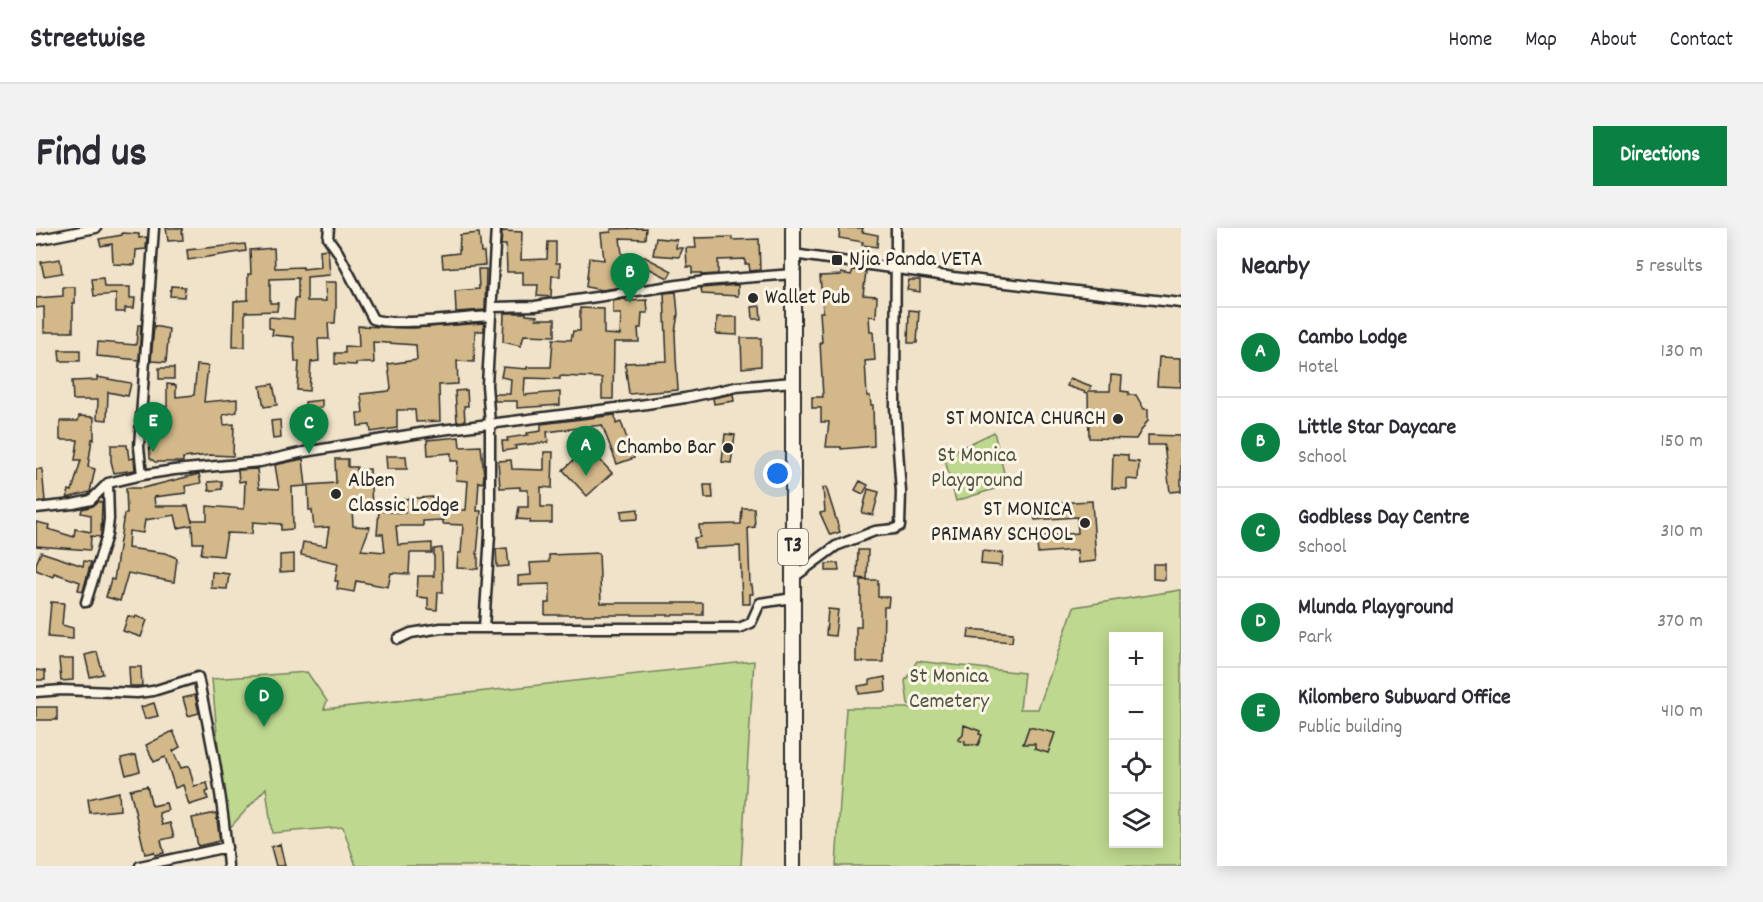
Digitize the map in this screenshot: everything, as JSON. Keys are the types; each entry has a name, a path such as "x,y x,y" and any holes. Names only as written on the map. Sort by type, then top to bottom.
{"highway":[{"name":"T3","path":"793,228 793,866"}],"street":[{"path":"36,240 96,228"},
{"path":"142,475 139,447 154,228"},
{"path":"329,228 328,238 338,252 373,320 384,322 491,312 705,281 793,274"},
{"path":"484,628 490,534 490,424 487,386 496,228"},
{"path":"793,578 836,546 875,531 900,526 901,492 895,407 896,228"},
{"path":"793,254 897,269 1181,303"},
{"path":"36,508 91,500 108,483 142,475 260,462 304,452 651,403 736,387 793,382"},
{"path":"86,602 110,519 108,483"},
{"path":"398,639 411,633 441,628 739,628 751,623 760,603 793,598"},
{"path":"36,692 62,690 137,693 153,691 198,677 212,743 228,866"},
{"path":"140,866 227,847"}],"green space":[{"name":"St Monica Playground","path":"994,432 1007,485 956,501 944,456"},
{"name":"St Monica Cemetery","path":"1181,590 1181,866 836,866 846,708 923,708 908,704 905,681 917,661 1024,673 1020,709 1038,709 1074,607"},
{"path":"754,661 741,866 356,866 343,827 272,833 266,788 226,832 212,679 307,672 327,701 324,709"}],"building":[{"path":"166,228 182,228 183,240 168,241"},
{"path":"646,228 645,239 620,238 622,254 641,255 672,271 668,278 638,263 637,269 622,268 622,287 602,290 586,287 589,258 604,260 601,233 611,232 611,229"},
{"path":"840,228 863,228 862,232 878,235 877,247 839,238"},
{"path":"502,231 522,232 521,260 547,259 548,242 556,242 556,263 560,263 560,276 552,276 551,297 537,296 538,285 523,285 523,272 507,272 506,245 501,245"},
{"path":"122,233 139,234 139,238 147,237 146,249 136,250 135,265 113,264 112,244 101,246 99,239 122,235"},
{"path":"479,233 485,265 443,268 442,255 459,253 460,235"},
{"path":"732,237 732,240 759,239 760,270 750,271 749,264 745,264 745,259 718,260 718,274 692,273 692,267 687,267 686,248 696,248 695,238"},
{"path":"656,238 677,240 676,248 683,248 679,257 653,255"},
{"path":"245,244 246,251 188,260 187,250"},
{"path":"274,248 275,268 303,267 303,269 321,267 320,250 328,249 330,275 307,277 307,301 326,301 325,282 336,282 335,323 328,323 329,339 318,339 319,361 311,362 309,391 297,390 299,362 295,362 294,337 272,335 273,329 269,328 269,317 294,319 295,298 298,299 298,278 270,279 270,303 278,303 277,311 245,312 245,347 233,347 234,301 248,300 248,274 251,274 250,250"},
{"path":"60,259 62,273 44,276 41,262"},
{"path":"478,269 486,269 485,310 456,312 455,291 479,289"},
{"path":"853,270 866,272 863,295 877,296 876,317 869,316 870,332 873,332 875,360 865,361 867,396 870,396 871,405 873,405 874,446 841,449 841,447 826,447 829,422 821,422 821,408 812,408 812,397 823,397 820,312 823,312 820,276 841,275 841,273 851,275"},
{"path":"103,278 104,287 130,287 130,298 135,298 134,308 125,308 125,312 116,312 116,294 94,296 92,279"},
{"path":"909,280 920,280 920,292 907,290"},
{"path":"738,285 738,296 702,294 701,288"},
{"path":"171,286 185,287 184,297 170,296"},
{"path":"63,287 75,287 73,332 44,332 44,307 36,308 36,298 63,296"},
{"path":"676,292 678,314 675,332 678,390 629,394 625,363 667,361 664,293"},
{"path":"625,299 627,301 647,300 648,313 642,313 641,328 638,328 639,342 614,342 613,399 602,399 602,378 560,376 560,379 525,378 524,395 560,392 560,405 517,408 517,401 495,401 494,394 510,394 511,379 501,377 503,367 527,369 527,367 551,367 553,339 571,340 573,331 580,331 580,308 604,309 604,334 620,335 621,314 613,314 613,301"},
{"path":"760,306 761,319 753,319 752,307"},
{"path":"909,310 919,311 917,343 908,343"},
{"path":"504,313 526,313 526,315 537,316 536,319 555,319 555,336 524,335 521,346 503,342"},
{"path":"717,317 737,317 737,335 716,334"},
{"path":"484,323 484,331 475,331 474,362 457,361 458,384 439,385 440,421 416,422 415,410 397,410 397,428 371,432 370,425 358,426 357,413 363,413 361,394 389,391 391,388 388,364 417,360 416,345 373,342 374,363 335,364 335,353 345,353 345,346 359,347 358,326 413,328"},
{"path":"138,325 141,325 139,360 97,356 98,342 136,345"},
{"path":"154,326 169,329 166,362 151,361"},
{"path":"741,338 761,338 761,366 742,368"},
{"path":"59,350 80,350 80,361 60,361"},
{"path":"1159,357 1181,358 1181,387 1157,386"},
{"path":"197,365 208,366 204,402 237,399 237,412 223,415 224,425 234,424 233,456 211,455 183,458 183,462 155,462 150,458 149,439 151,439 153,406 167,407 167,384 176,385 176,397 194,395"},
{"path":"159,368 174,368 174,379 159,379"},
{"name":"ST MONICA CHURCH","path":"1111,375 1122,376 1121,391 1129,392 1129,395 1136,395 1144,409 1148,409 1148,420 1136,439 1089,438 1088,393 1067,386 1070,378 1091,386 1089,391 1110,391"},
{"path":"97,377 131,383 128,396 108,392 107,420 97,419 98,400 73,400 72,381 97,380"},
{"path":"273,384 277,405 264,407 260,386"},
{"path":"467,390 468,406 464,406 465,421 457,422 455,391"},
{"path":"733,394 734,401 714,404 713,398"},
{"path":"322,400 322,408 305,409 305,402"},
{"path":"615,415 616,424 621,422 634,458 617,464 602,425 547,432 548,442 515,446 516,449 503,451 502,441 541,431 541,424"},
{"path":"79,416 94,417 94,440 92,439 88,467 95,469 90,492 67,498 69,490 72,491 81,460 75,460 78,440 60,440 60,421 78,421"},
{"path":"280,420 281,438 273,439 271,421"},
{"name":"Chambo Bar","path":"725,434 735,435 731,463 722,462"},
{"path":"1148,435 1181,436 1181,491 1170,492 1164,445 1148,445"},
{"path":"459,437 460,447 481,446 484,475 483,483 479,482 477,511 481,511 478,569 457,568 458,553 461,553 463,525 443,524 443,520 423,521 423,526 396,526 398,545 432,543 432,553 410,553 409,574 391,573 388,587 356,581 354,592 337,589 338,581 335,581 338,563 301,555 303,542 326,546 329,527 314,528 312,510 309,510 308,485 336,483 335,459 348,459 348,467 357,467 357,470 370,469 372,507 352,508 353,526 370,527 361,550 385,552 383,534 377,534 379,511 405,513 404,499 432,497 433,509 466,510 468,481 456,480 458,461 451,461 451,453 428,455 427,440"},
{"path":"111,445 127,445 129,459 134,458 135,470 114,473"},
{"path":"588,447 612,473 587,496 563,470"},
{"path":"544,452 553,452 552,488 541,487 541,507 552,507 552,523 530,523 530,520 517,519 519,507 528,507 528,490 520,490 520,487 500,488 498,461 511,460 512,469 544,470"},
{"path":"1113,454 1128,455 1128,461 1139,462 1138,480 1127,479 1127,489 1112,488"},
{"path":"386,456 406,456 407,469 387,469"},
{"path":"303,459 306,486 292,487 293,529 281,530 281,524 253,522 252,534 227,533 223,556 201,554 203,543 193,543 192,525 178,528 175,515 145,520 143,533 129,531 128,548 165,553 177,558 174,582 128,573 120,601 106,597 111,579 114,580 124,514 127,514 126,488 143,488 199,474 201,483 185,486 186,493 154,497 155,506 188,506 192,522 192,520 207,520 207,506 244,509 245,481 239,482 238,470 257,469 259,488 279,489 275,465"},
{"path":"36,469 42,469 45,501 36,502"},
{"path":"222,481 222,489 209,491 208,482"},
{"path":"860,481 868,485 863,494 855,490"},
{"path":"704,485 712,485 713,498 705,498"},
{"path":"826,487 840,532 830,535 820,513 825,512 823,488"},
{"path":"868,489 879,492 873,515 862,513"},
{"path":"1092,501 1096,561 1078,563 1077,550 1038,553 1036,537 1078,533 1077,517 1035,520 1033,504"},
{"path":"102,502 101,534 100,537 91,536 90,550 36,546 36,522 49,525 48,529 74,537 75,529 91,532 91,515 81,513 82,509"},
{"path":"742,508 754,508 755,527 748,528 750,585 752,585 753,594 750,594 750,604 742,604 740,546 695,548 694,538 700,537 699,525 741,524"},
{"path":"638,509 638,519 622,520 621,511"},
{"path":"442,548 443,592 438,592 437,610 428,609 428,598 417,597 418,576 434,576 434,549"},
{"path":"507,548 509,566 497,567 496,549"},
{"path":"858,550 868,550 867,579 857,578"},
{"path":"982,551 1003,553 1002,566 981,564"},
{"path":"41,552 83,566 84,561 91,562 83,591 78,590 80,582 54,573 53,577 36,570"},
{"path":"599,553 601,603 703,603 703,615 545,615 545,603 550,603 550,584 518,585 518,576 531,575 530,563 549,562 549,555"},
{"path":"294,554 294,571 280,572 280,555"},
{"path":"838,563 839,571 826,571 826,564"},
{"path":"1153,564 1165,564 1165,580 1153,579"},
{"path":"212,572 229,574 227,589 211,588"},
{"path":"861,580 878,580 878,597 889,597 888,607 884,607 883,662 856,662 856,627 861,627"},
{"path":"51,602 64,603 62,625 73,628 73,639 48,637"},
{"path":"828,609 838,610 835,636 826,635"},
{"path":"128,616 147,620 141,637 123,631"},
{"path":"969,629 1013,633 1012,642 968,638"},
{"path":"97,652 103,674 90,677 85,655"},
{"path":"59,659 73,659 73,680 61,681"},
{"path":"129,667 141,667 142,686 130,686"},
{"path":"36,670 45,671 45,680 36,680"},
{"path":"885,677 886,691 859,694 858,686 870,684 870,680"},
{"path":"195,695 199,713 188,716 183,698"},
{"path":"154,703 158,716 145,719 141,707"},
{"path":"36,707 57,707 57,720 36,720"},
{"path":"964,725 980,731 979,734 982,735 978,745 965,745 965,742 958,740 963,735"},
{"path":"1029,727 1055,733 1048,753 1035,749 1035,744 1023,744"},
{"path":"173,731 180,747 173,751 181,768 189,766 194,786 207,783 208,799 189,805 183,785 175,788 165,757 154,762 146,745"},
{"path":"136,755 140,771 126,775 121,758"},
{"path":"147,786 152,806 166,803 168,810 159,813 162,825 170,823 174,837 161,840 164,853 155,855 154,852 145,854 130,790"},
{"path":"119,792 120,810 90,813 88,799"},
{"path":"216,813 220,841 198,846 192,818"},
{"path":"280,844 285,866 276,866 271,847"}],"place":[{"name":"Njia Panda VETA","path":"837,260"},
{"name":"Wallet Pub","path":"753,298"},
{"name":"Little Star Daycare","path":"630,303"},
{"name":"ST MONICA CHURCH","path":"1118,419"},
{"name":"Chambo Bar","path":"728,448"},
{"name":"Kilombero Subward Office","path":"153,452"},
{"name":"Godbless Day Centre","path":"309,454"},
{"name":"Cambo Lodge","path":"586,476"},
{"name":"Alben Classic Lodge","path":"336,494"},
{"name":"ST MONICA PRIMARY SCHOOL","path":"1085,523"},
{"name":"Mlunda Playground","path":"264,727"}]}
